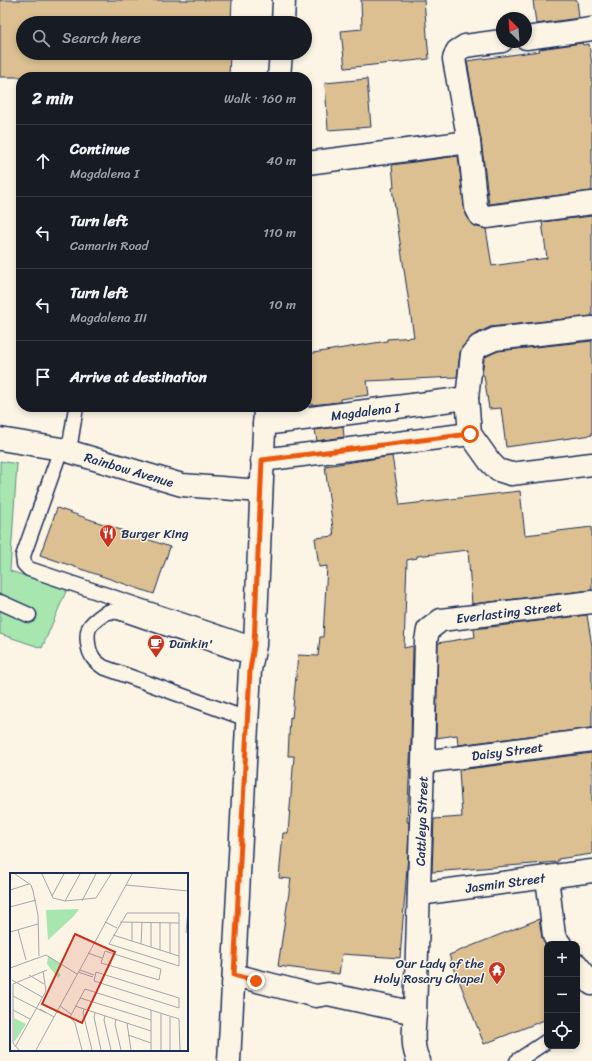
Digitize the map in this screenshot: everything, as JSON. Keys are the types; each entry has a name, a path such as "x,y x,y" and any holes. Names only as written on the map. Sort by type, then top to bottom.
{"street":[{"path":"283,16 284,0"},
{"path":"532,37 592,30"},
{"path":"496,42 465,46 458,51 454,59 469,142 476,207 480,215 487,217 592,203"},
{"path":"279,72 280,60"},
{"path":"312,162 469,142"},
{"path":"592,328 495,339 479,346 472,354 467,398 470,434 490,462 498,470 511,474 592,464"},
{"name":"Magdalena I","path":"312,411 467,398"},
{"name":"Magdalena I","path":"264,415 300,412"},
{"path":"229,1061 250,670 253,651 264,415"},
{"path":"262,460 470,434"},
{"name":"Rainbow Avenue","path":"0,439 65,450 182,485 261,491"},
{"name":"Everlasting Street","path":"428,630 441,620 592,602"},
{"name":"Cattleya Street","path":"419,1061 416,1057 414,1042 424,762 426,641 428,630"},
{"name":"Daisy Street","path":"424,762 592,740"},
{"name":"Jasmin Street","path":"419,894 592,872"},
{"path":"547,877 554,936 558,941"},
{"path":"234,969 316,996 328,994 415,1013"},
{"path":"580,969 592,984"}],"lane":[{"path":"75,412 65,450 23,556 24,564 28,569 253,651"},
{"path":"0,602 29,615"},
{"path":"248,719 103,667 94,660 91,655 88,645 89,628 94,622 109,612 118,612 253,651"},
{"path":"517,1061 544,1043"}],"green space":[{"path":"0,461 17,464 10,571 67,589 42,648 0,634"}],"building":[{"path":"0,0 232,0 231,16 16,16 16,60 230,60 229,72 16,72 16,77 0,77"},
{"path":"361,0 424,0 429,59 345,68 341,31 362,29"},
{"path":"533,0 577,0 579,18 536,24"},
{"path":"582,43 583,45 589,44 592,65 592,191 489,204 481,140 467,61 540,51 539,49"},
{"path":"367,79 371,127 328,130 325,83"},
{"path":"458,156 465,212 472,225 486,229 492,266 547,258 542,222 592,216 592,316 490,327 474,335 463,346 460,353 457,377 367,381 369,395 340,399 340,402 312,405 312,353 387,341 387,339 414,337 392,188 394,187 392,165"},
{"path":"592,341 592,435 506,447 501,408 489,409 484,375 482,375 484,359 498,351"},
{"path":"343,426 344,437 317,441 315,430"},
{"path":"392,456 400,505 520,491 525,535 592,527 592,590 472,604 468,550 417,556 417,558 407,560 404,648 413,646 411,741 407,822 409,822 408,855 400,958 342,954 339,974 278,966 291,879 279,878 283,833 288,833 294,756 288,756 290,717 292,718 298,655 318,656 320,637 323,637 327,566 319,567 315,538 334,536 325,466"},
{"path":"57,508 170,547 154,594 40,555"},
{"path":"587,615 592,646 592,728 458,745 457,735 436,738 438,643 475,637 474,629"},
{"path":"592,753 592,854 558,859 558,862 432,872 434,819 462,817 459,770"},
{"path":"539,919 544,942 544,1020 484,1044 449,955"}],"place":[{"name":"Burger King","path":"108,548"},
{"name":"Dunkin'","path":"156,658"},
{"name":"Our Lady of the Holy Rosary Chapel","path":"497,985"}],"route":[{"path":"256,981 234,975 250,670 254,645 262,460 470,434"}]}
